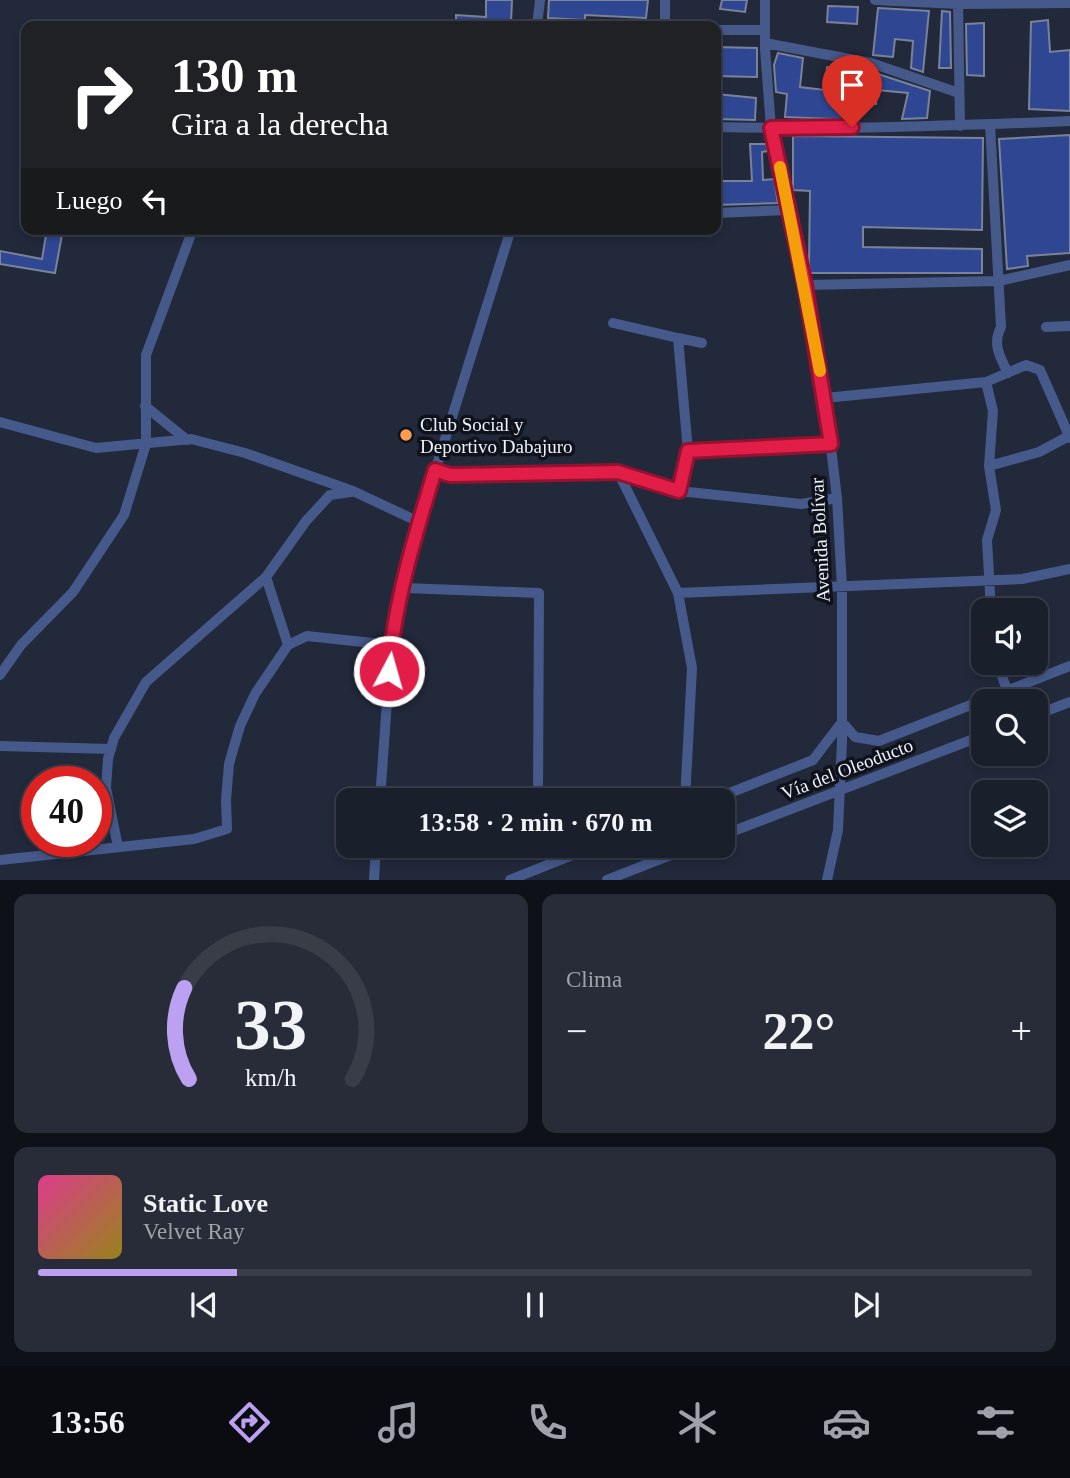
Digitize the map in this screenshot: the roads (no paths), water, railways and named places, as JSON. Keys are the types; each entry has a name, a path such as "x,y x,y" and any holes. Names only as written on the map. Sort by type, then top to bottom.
{"street":[{"path":"538,21 540,0"},
{"path":"664,21 665,0"},
{"name":"Avenida Bolívar","path":"765,0 771,128 805,285 825,398 837,498 842,587 842,722 838,830 827,880"},
{"path":"875,0 1070,4"},
{"path":"958,2 960,126"},
{"path":"721,30 765,30"},
{"path":"765,43 871,63 959,93"},
{"path":"721,127 960,126 1070,121"},
{"path":"990,124 1001,327 996,337 998,351 1008,373"},
{"path":"721,213 789,210"},
{"path":"0,675 21,645 73,592 124,515 146,444 146,355 191,235"},
{"path":"381,788 391,645 404,587 419,523 509,235"},
{"path":"805,285 999,281 1070,265"},
{"path":"613,323 702,343"},
{"path":"1046,327 1070,326"},
{"path":"678,338 688,451 679,491"},
{"path":"825,398 986,382 1026,365 1040,370 1069,438 1039,452 989,466"},
{"path":"986,382 992,411 989,466 996,510 987,540 991,598"},
{"path":"145,406 187,439"},
{"path":"0,422 96,449 187,439 245,453 353,491 419,523"},
{"path":"688,451 831,444"},
{"path":"435,470 450,475 618,472 679,491 801,504 837,498"},
{"path":"618,472 678,593 692,668 686,788"},
{"path":"118,847 106,788 111,749 114,738 146,682 266,578 306,521 330,495 353,491"},
{"path":"678,593 1022,579 1070,569"},
{"path":"266,578 288,645"},
{"path":"404,587 539,593 540,788"},
{"path":"0,860 194,839 227,829 229,764 240,726 254,694 288,645 307,636 391,645"},
{"path":"1012,689 1070,666"},
{"path":"1048,711 1070,703"},
{"path":"735,791 813,760 842,722 855,737 879,741 971,705"},
{"name":"Vía del Oleoducto","path":"735,830 971,740"},
{"path":"0,746 111,749"},
{"path":"373,880 375,858"},
{"path":"510,880 566,858"},
{"path":"607,880 663,858"}],"place":[{"name":"Club Social y Deportivo Dabajuro","path":"406,435"}]}
